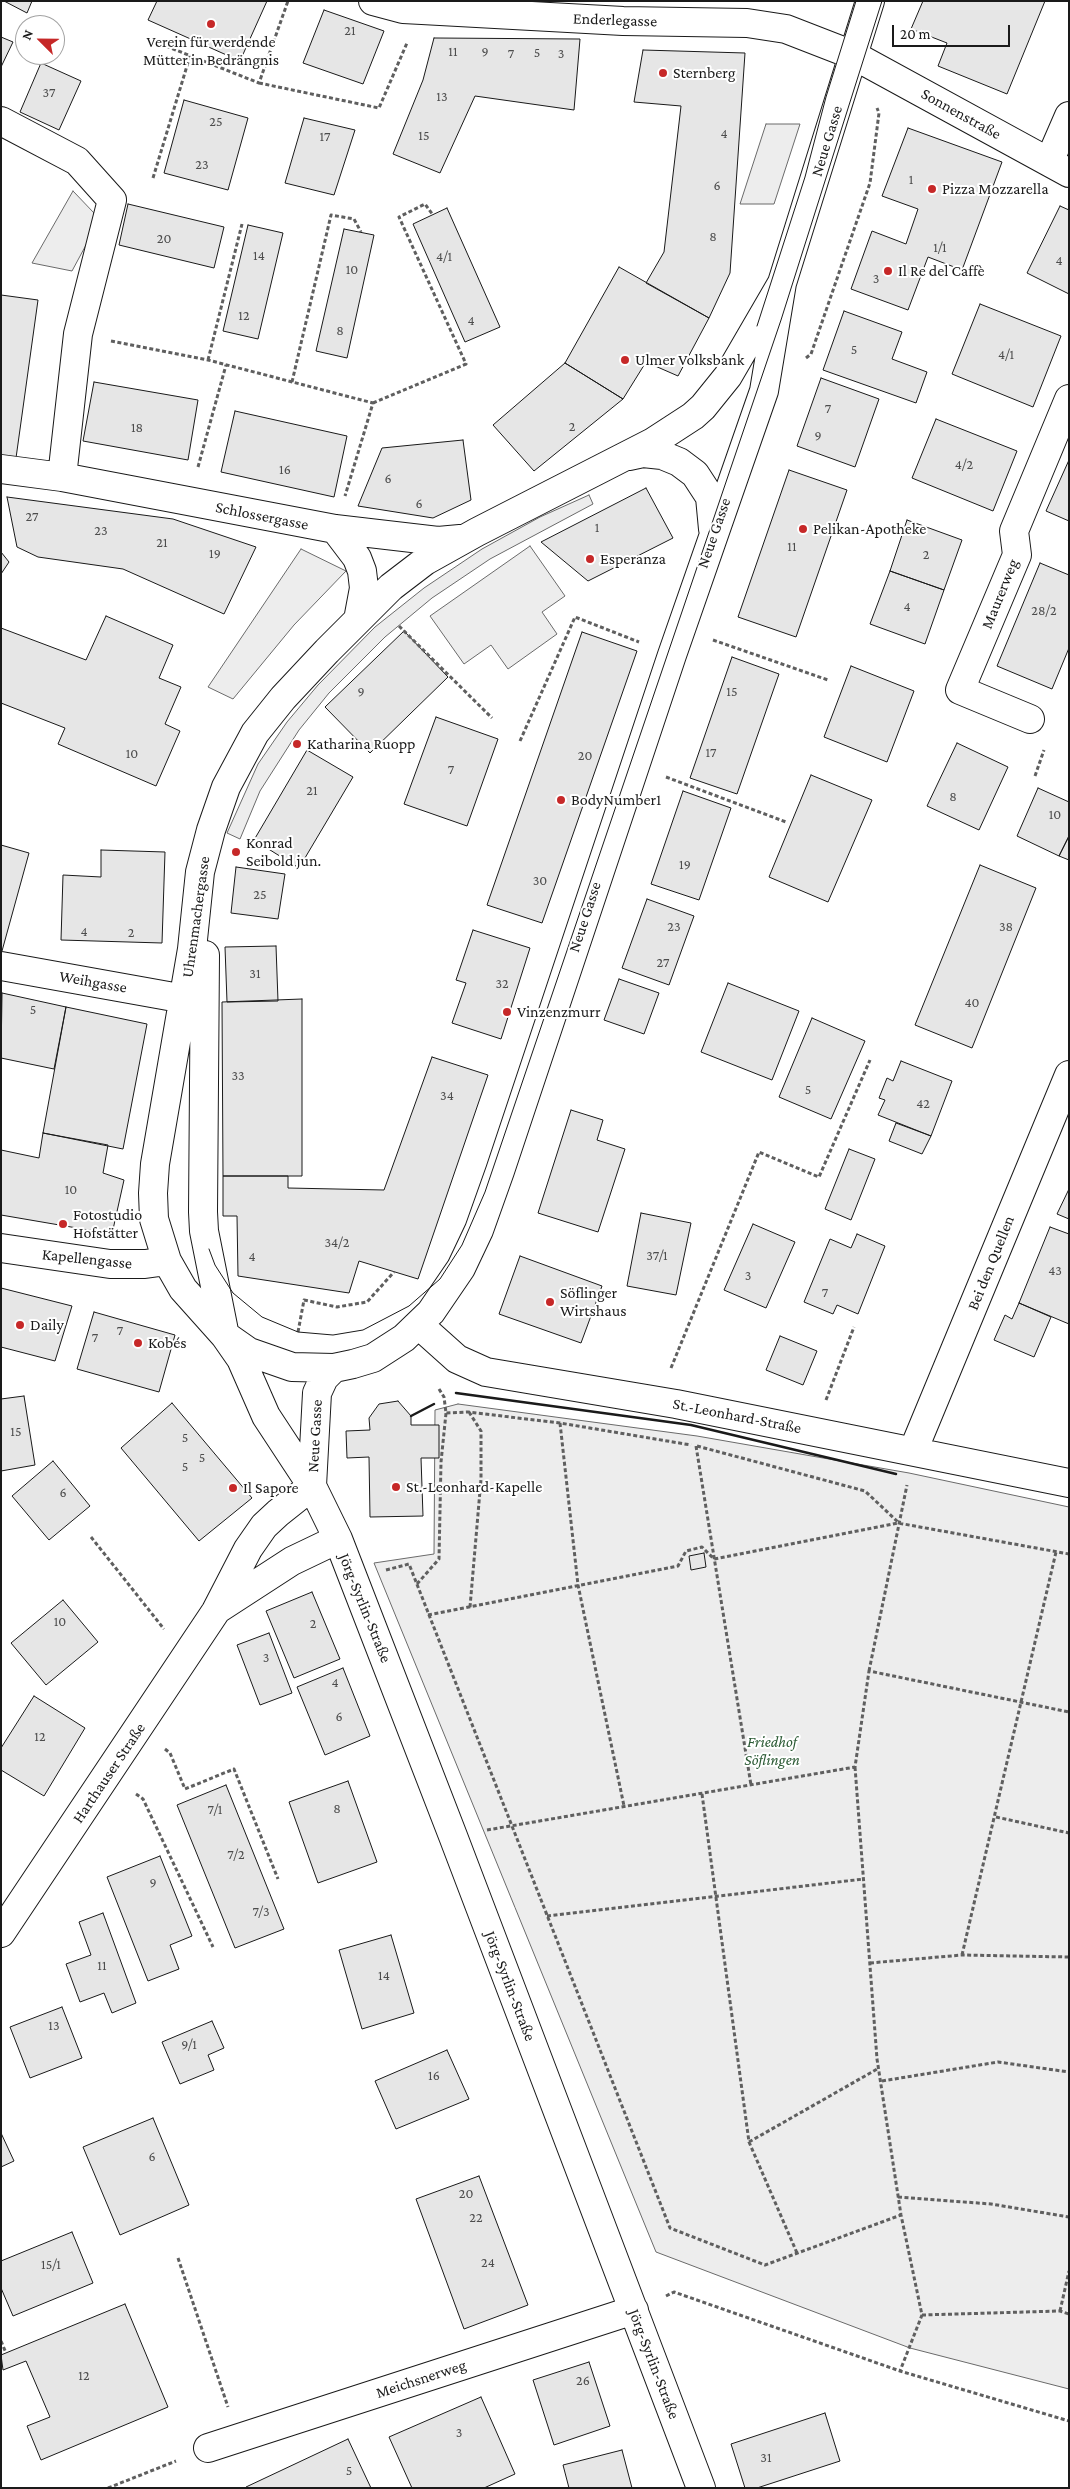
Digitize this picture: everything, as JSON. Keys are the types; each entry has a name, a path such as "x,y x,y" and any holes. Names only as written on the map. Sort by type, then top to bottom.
{"street":[{"name":"Enderlegasse","path":"373,1 403,9 623,22 747,23 786,29 827,43 853,55"},
{"name":"Neue Gasse","path":"312,1486 316,1393 324,1378 334,1368 373,1358 404,1338 419,1325 452,1284 479,1230 672,655 764,391 782,283 870,1"},
{"name":"Sonnenstraße","path":"853,55 1059,167"},
{"path":"1059,167 1069,116"},
{"path":"1,121 77,161 112,200 78,334 62,477"},
{"name":"Neue Gasse","path":"619,459 674,430 704,407 728,376 782,283"},
{"path":"334,1368 292,1367 249,1352 225,1336 204,1231 205,915 215,842 232,793 264,737 319,671 382,608 407,586 454,554 695,430 728,401 739,379 757,326"},
{"name":"Maurerweg","path":"1030,719 960,690 1017,555 1014,531 1069,399"},
{"path":"619,459 634,454 653,453 679,462 702,482 712,506 713,525 708,550"},
{"name":"Schlossergasse","path":"1,469 62,477 335,529 438,541 453,545 619,459"},
{"path":"335,529 357,558 362,571 364,588 358,620"},
{"name":"Uhrenmachergasse","path":"166,1261 154,1219 155,1164 185,999 200,872 211,830 230,778 244,751 269,715 358,620 408,573 453,545"},
{"name":"Weihgasse","path":"1,966 185,999"},
{"name":"Bei den Quellen","path":"913,1451 1069,1075"},
{"name":"Kapellengasse","path":"1,1248 110,1264 144,1264 166,1261"},
{"path":"166,1261 183,1288 225,1336 241,1359 266,1416 312,1486"},
{"name":"St.-Leonhard-Straße","path":"419,1325 457,1359 486,1372 658,1401 1069,1483"},
{"name":"Jörg-Syrlin-Straße","path":"312,1486 338,1539 701,2488"},
{"name":"Harthauser Straße","path":"1,1933 216,1611 248,1549 264,1526 312,1486"},
{"name":"Harthauser Straße","path":"216,1611 292,1561 338,1539"},
{"name":"Meichsnerweg","path":"208,2448 634,2310"}],"path":[{"path":"259,83 288,1"},
{"path":"148,39 259,83 379,108 422,10"},
{"path":"153,178 190,56"},
{"path":"764,391 811,354 870,183 878,113 875,104"},
{"path":"78,334 208,360 373,403 466,364 399,218 424,204 433,215"},
{"path":"292,382 331,214 354,219 361,232"},
{"path":"208,360 242,224"},
{"path":"188,502 226,365"},
{"path":"335,529 373,403"},
{"path":"382,608 492,718"},
{"path":"520,741 575,617 672,655"},
{"path":"681,629 828,680"},
{"path":"635,766 786,822"},
{"path":"658,1401 759,1152 819,1177 870,1060"},
{"path":"292,1367 304,1300 337,1307 368,1302 394,1272"},
{"path":"814,1431 854,1327"},
{"path":"417,1584 439,1559 441,1462 446,1413 444,1397 434,1382"},
{"path":"446,1413 468,1412 560,1423 696,1446 865,1491 898,1523"},
{"path":"468,1412 481,1431 481,1479 470,1607"},
{"path":"560,1423 578,1585 624,1806"},
{"path":"696,1446 752,1785"},
{"path":"900,2371 922,2314 901,2215 879,2068 855,1767 869,1671 913,1451"},
{"path":"714,1559 898,1523 1069,1554"},
{"path":"91,1537 162,1628 191,1648"},
{"path":"428,1615 678,1566 686,1550 702,1547 714,1559"},
{"path":"962,1955 996,1817 1056,1552"},
{"path":"409,1564 670,2228 765,2265 901,2215"},
{"path":"869,1671 1069,1712"},
{"path":"139,1729 170,1753 185,1789 234,1769 278,1879"},
{"path":"495,1828 855,1767"},
{"path":"108,1775 143,1799 212,1947"},
{"path":"702,1794 714,1897 749,2142 797,2253"},
{"path":"996,1817 1069,1833"},
{"path":"547,1916 864,1879"},
{"path":"870,1963 962,1955 1069,1957"},
{"path":"881,2082 998,2062 1069,2072"},
{"path":"749,2142 879,2068"},
{"path":"898,2197 991,2204 1069,2217"},
{"path":"178,2258 239,2438"},
{"path":"1060,2311 1069,2271"},
{"path":"634,2310 674,2292 900,2371 1069,2421"},
{"path":"922,2314 1060,2311 1069,2314"},
{"path":"1,2341 6,2353"},
{"path":"108,2488 208,2448"}],"shaded area":[{"path":"766,124 800,124 774,204 740,204"},
{"path":"73,191 94,213 93,232 72,271 32,263"},
{"path":"589,495 593,504 490,559 432,598 385,637 329,693 299,730 260,791 240,839 227,833 258,764 287,722 318,685 375,627 424,588 482,549 540,517"},
{"path":"530,546 565,596 542,612 557,634 508,669 491,645 464,664 430,616"},
{"path":"301,549 346,571 294,625 233,699 208,687"},
{"name":"Friedhof Söflingen","path":"458,1404 697,1436 909,1473 1069,1507 1069,2389 910,2348 656,2252 374,1563 434,1554 435,1410"}],"building":[{"path":"4,1 32,1 27,13"},
{"path":"157,1 267,1 240,61 148,20"},
{"path":"923,1 1045,1 1007,94 938,66 947,43 911,29"},
{"path":"324,10 384,31 363,84 303,63"},
{"path":"1,37 13,42 1,67"},
{"path":"434,38 580,39 574,110 475,96 440,173 393,154 423,80"},
{"path":"643,50 745,53 730,273 709,318 646,283 664,252 681,106 634,102"},
{"path":"40,65 45,65 81,81 59,130 20,112"},
{"path":"184,100 248,118 228,190 164,173"},
{"path":"304,118 355,130 334,195 285,183"},
{"path":"908,128 1002,162 962,270 928,257 908,310 851,289 872,231 906,244 918,209 882,196"},
{"path":"128,204 224,227 214,268 119,245"},
{"path":"1060,206 1069,210 1069,294 1027,273"},
{"path":"447,208 500,327 465,342 413,224"},
{"path":"248,225 283,233 258,339 223,331"},
{"path":"344,229 374,235 347,358 316,351"},
{"path":"619,267 709,318 678,376 646,362 623,399 565,363"},
{"path":"1,295 38,300 16,458 1,456"},
{"path":"980,304 1061,336 1033,407 952,374"},
{"path":"844,311 902,332 892,359 927,372 916,403 823,370"},
{"path":"565,363 623,399 534,471 493,425"},
{"path":"821,378 879,399 855,467 797,446"},
{"path":"94,382 198,400 188,460 83,441"},
{"path":"235,411 347,436 334,497 221,472"},
{"path":"936,419 1017,451 993,511 912,478"},
{"path":"463,440 471,500 433,518 358,506 382,448"},
{"path":"1069,460 1069,521 1046,511"},
{"path":"789,470 847,490 796,637 738,617"},
{"path":"646,488 673,538 588,581 541,542"},
{"path":"7,497 173,519 256,547 224,614 123,569 38,557 17,547"},
{"path":"907,520 962,540 944,590 890,571"},
{"path":"1,552 9,562 1,574"},
{"path":"1040,563 1069,575 1069,648 1052,689 997,666"},
{"path":"890,571 944,590 925,644 870,624"},
{"path":"106,616 173,645 159,678 181,687 165,724 180,731 156,786 58,744 65,728 1,703 1,628 86,660"},
{"path":"404,631 448,677 370,753 325,707"},
{"path":"582,632 637,651 542,923 487,905"},
{"path":"732,657 779,674 737,794 690,778"},
{"path":"851,666 914,691 887,762 824,737"},
{"path":"436,717 498,739 467,826 404,804"},
{"path":"957,743 1008,767 979,830 927,806"},
{"path":"307,750 353,777 299,868 254,840"},
{"path":"811,775 872,800 828,902 769,877"},
{"path":"1038,788 1069,802 1069,836 1059,856 1017,836"},
{"path":"683,791 731,808 699,900 651,884"},
{"path":"1069,836 1069,860 1059,856"},
{"path":"1,845 29,853 2,951 1,951"},
{"path":"101,850 165,852 162,943 61,940 63,875 101,877"},
{"path":"980,865 1036,888 972,1048 915,1025"},
{"path":"236,867 285,874 278,919 231,913"},
{"path":"647,899 694,916 669,985 622,968"},
{"path":"473,930 530,948 501,1039 452,1023 466,983 456,980"},
{"path":"276,946 278,1001 227,1002 225,947"},
{"path":"619,979 659,993 644,1034 604,1020"},
{"path":"728,983 799,1011 772,1080 701,1052"},
{"path":"2,993 66,1007 54,1069 1,1058"},
{"path":"302,999 302,1176 223,1176 222,1002"},
{"path":"66,1007 147,1024 123,1149 43,1133"},
{"path":"812,1018 865,1041 831,1119 779,1097"},
{"path":"432,1057 488,1075 418,1279 359,1261 349,1293 238,1276 237,1216 223,1216 223,1176 288,1176 288,1188 384,1190"},
{"path":"901,1061 952,1081 931,1136 878,1115 885,1100 879,1098 887,1078 893,1081"},
{"path":"571,1110 603,1120 597,1140 625,1149 598,1232 538,1213"},
{"path":"896,1123 931,1136 922,1154 889,1141"},
{"path":"43,1133 108,1145 103,1173 124,1180 112,1234 1,1215 1,1150 39,1158"},
{"path":"849,1149 875,1159 851,1220 825,1209"},
{"path":"1069,1189 1069,1219 1057,1214"},
{"path":"641,1213 691,1223 676,1295 627,1286"},
{"path":"753,1224 795,1242 766,1308 724,1290"},
{"path":"1050,1227 1069,1234 1069,1324 1019,1303"},
{"path":"857,1234 885,1246 858,1314 837,1305 833,1314 804,1302 830,1239 851,1248"},
{"path":"520,1256 602,1286 581,1343 499,1314"},
{"path":"1,1288 72,1306 55,1361 1,1347"},
{"path":"1019,1303 1051,1317 1034,1357 994,1340 1005,1315 1012,1319"},
{"path":"94,1312 175,1335 159,1392 77,1369"},
{"path":"780,1336 817,1351 803,1385 766,1370"},
{"path":"24,1396 35,1465 1,1471 1,1399"},
{"name":"St.-Leonhard-Kapelle","path":"398,1401 411,1416 411,1425 439,1425 439,1458 421,1458 423,1516 370,1517 369,1457 347,1458 346,1431 370,1430 369,1418 379,1404"},
{"path":"172,1403 252,1498 199,1541 121,1448"},
{"path":"53,1461 90,1506 49,1540 12,1496"},
{"path":"704,1553 706,1567 691,1570 689,1556"},
{"path":"312,1592 340,1659 294,1678 266,1611"},
{"path":"63,1600 98,1642 46,1685 11,1643"},
{"path":"269,1633 292,1693 260,1705 237,1645"},
{"path":"343,1668 370,1736 325,1755 297,1687"},
{"path":"34,1696 85,1728 44,1796 1,1770 1,1748"},
{"path":"348,1781 377,1862 318,1883 289,1802"},
{"path":"226,1785 284,1929 235,1948 177,1805"},
{"path":"160,1856 192,1936 170,1945 179,1969 148,1981 107,1877"},
{"path":"103,1913 136,2003 112,2013 104,1993 80,2002 66,1964 91,1955 79,1922"},
{"path":"391,1935 414,2013 362,2029 339,1950"},
{"path":"62,2007 82,2058 30,2078 10,2027"},
{"path":"212,2021 224,2048 208,2055 214,2070 180,2084 162,2042"},
{"path":"447,2050 469,2099 396,2129 375,2081"},
{"path":"153,2118 189,2205 120,2235 83,2147"},
{"path":"1,2133 14,2161 1,2167"},
{"path":"479,2176 528,2305 464,2329 416,2199"},
{"path":"72,2232 93,2283 13,2316 1,2288 1,2261"},
{"path":"125,2304 168,2407 41,2460 27,2426 50,2417 26,2361 3,2370 1,2355"},
{"path":"589,2362 610,2426 554,2445 533,2380"},
{"path":"481,2397 515,2474 484,2488 412,2488 389,2437"},
{"path":"825,2413 840,2461 757,2488 745,2488 731,2444"},
{"path":"348,2439 371,2488 246,2487"},
{"path":"622,2450 632,2488 569,2488 563,2465"}],"tram line":[{"path":"757,326 805,177 826,97 856,1"},
{"path":"209,1249 215,1265 233,1293 262,1317 298,1332 333,1335 363,1330 409,1306 440,1279 462,1245 485,1192 781,320 882,1"}],"wall":[{"path":"456,1393 691,1425 896,1474"},
{"path":"411,1416 434,1404"}],"place":[{"name":"Verein für werdende Mütter in Bedrängnis","path":"211,24"},
{"name":"Sternberg","path":"663,73"},
{"name":"Pizza Mozzarella","path":"932,189"},
{"name":"Il Re del Caffè","path":"888,271"},
{"name":"Ulmer Volksbank","path":"625,360"},
{"name":"Pelikan-Apotheke","path":"803,529"},
{"name":"Esperanza","path":"590,559"},
{"name":"Katharina Ruopp","path":"297,744"},
{"name":"BodyNumber1","path":"561,800"},
{"name":"Konrad Seibold jun.","path":"236,852"},
{"name":"Vinzenzmurr","path":"507,1012"},
{"name":"Fotostudio Hofstätter","path":"63,1224"},
{"name":"Söflinger Wirtshaus","path":"550,1302"},
{"name":"Daily","path":"20,1325"},
{"name":"Kobés","path":"138,1343"},
{"name":"St.-Leonhard-Kapelle","path":"396,1487"},
{"name":"Il Sapore","path":"233,1488"}]}
